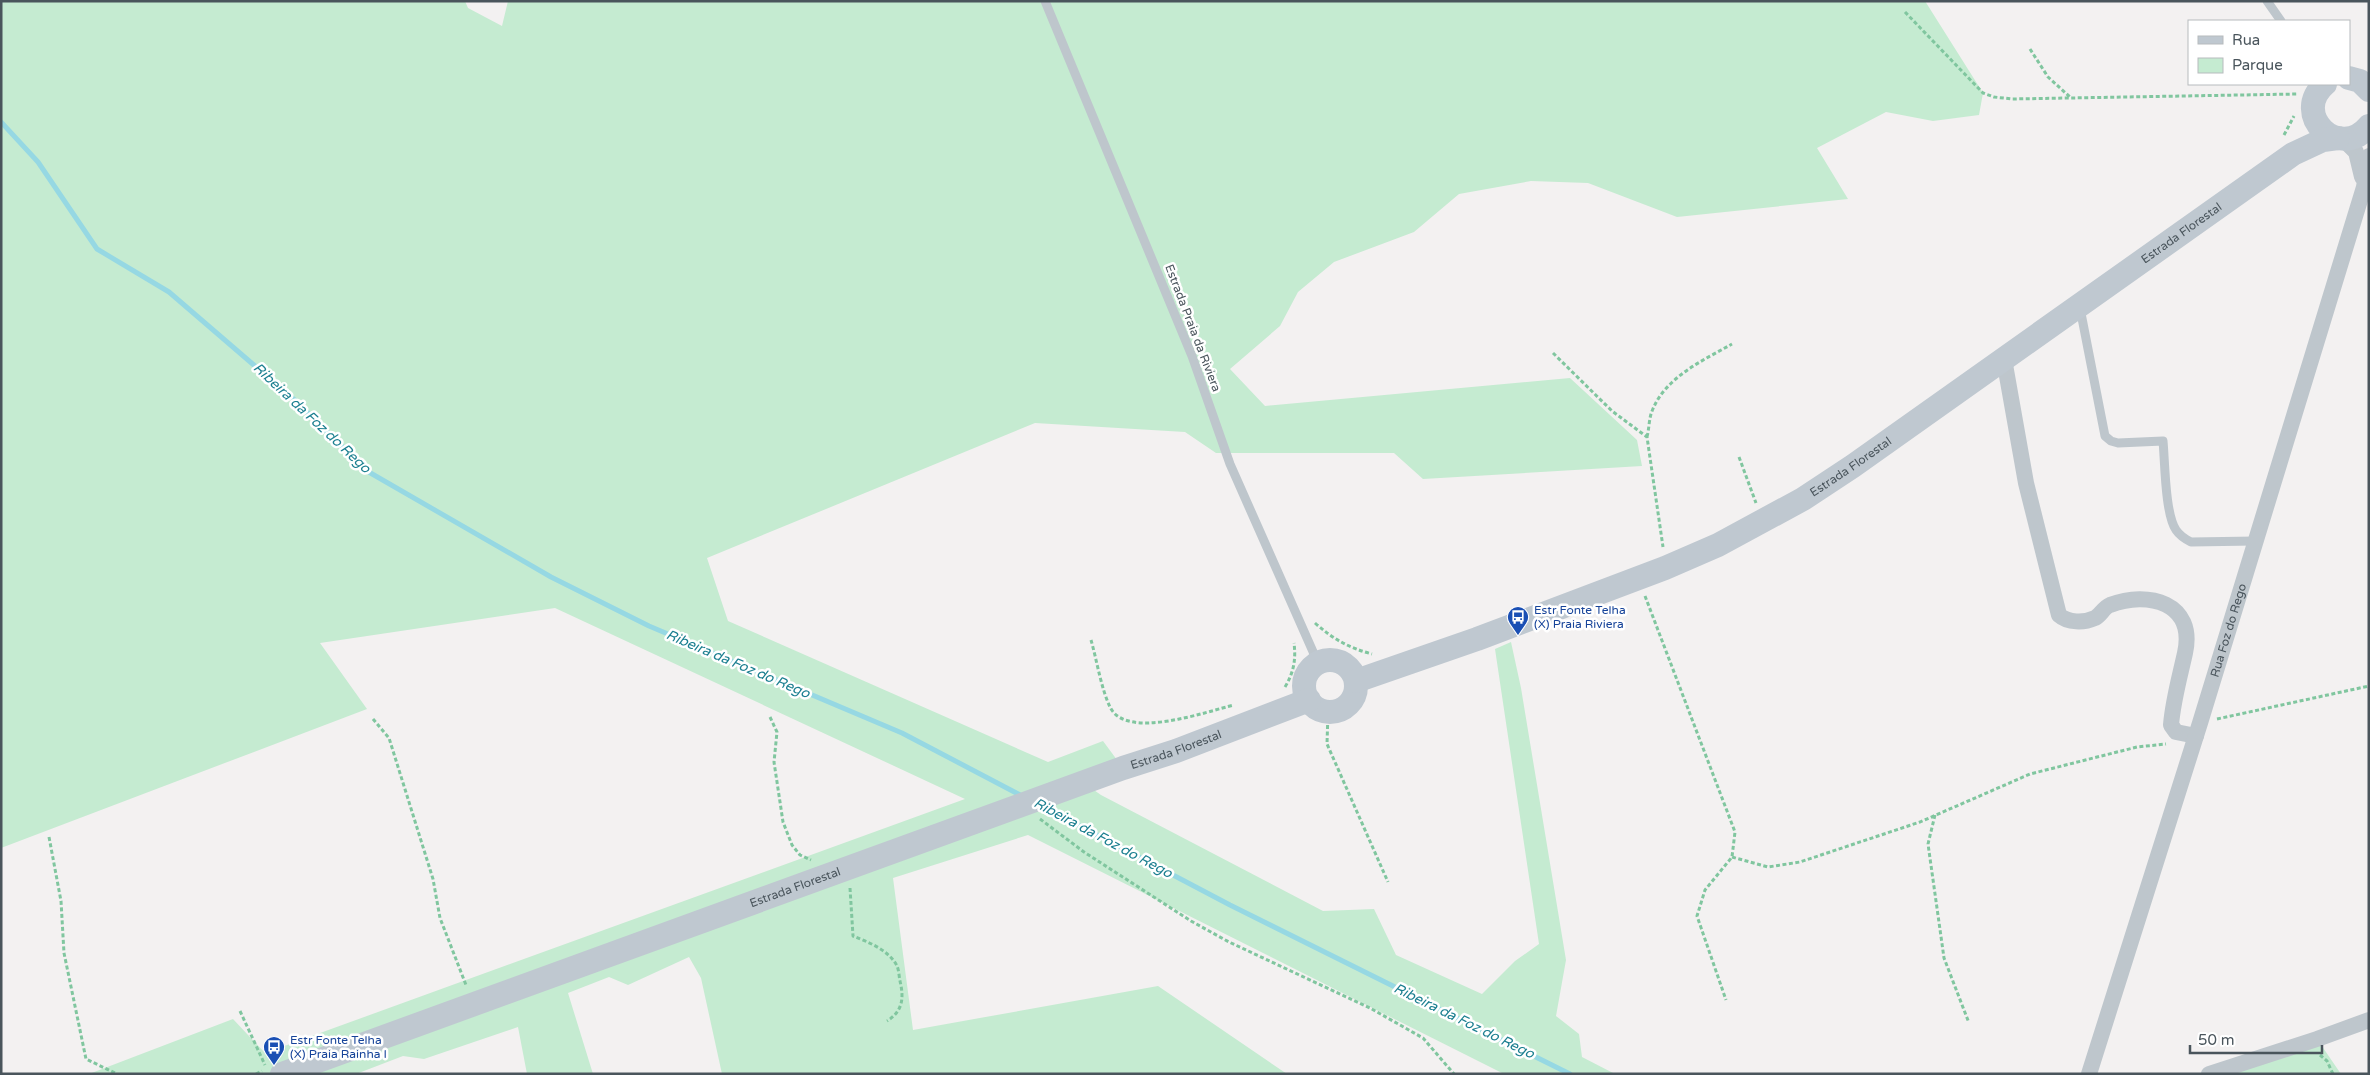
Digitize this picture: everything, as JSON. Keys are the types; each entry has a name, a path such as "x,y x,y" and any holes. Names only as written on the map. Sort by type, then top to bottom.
{"main road":[{"path":"2308,96 2317,124 2330,136 2341,139"},
{"name":"Estrada Florestal","path":"1356,681 1477,639 1639,579 1718,545 1803,499 1853,466 2080,305 2287,146 2304,138 2308,96"},
{"name":"Estrada Florestal","path":"2287,146 2341,139 2361,134 2368,130"},
{"path":"1330,660 1342,662 1351,670 1356,681 1354,697 1343,709 1318,706 1305,690 1305,680 1310,670 1318,663 1330,660"},
{"name":"Estrada Florestal","path":"282,1074 1067,789 1176,751 1318,706"}],"street":[{"name":"Rua Foz do Rego","path":"2341,139 2356,152 2364,187"},
{"name":"Rua Foz do Rego","path":"2089,1074 2364,187 2369,156"},
{"path":"2004,359 2026,483 2059,615 2065,621 2095,618 2107,606 2126,600 2144,598 2159,602 2176,610 2185,624 2188,639 2171,725 2176,732 2196,733"},
{"path":"2209,1074 2369,1020"}],"lane":[{"name":"Estrada Praia da Riviera","path":"1045,1 1192,356 1230,464 1318,663"},
{"path":"2267,1 2280,20"},
{"path":"2080,305 2106,436 2111,441 2118,443 2163,441 2170,517 2175,529 2182,538 2191,542 2255,541"}],"path":[{"path":"1905,12 1984,93 1994,97 2012,99 2288,93 2308,96 2287,146"},
{"path":"2030,49 2048,77 2070,97"},
{"path":"1666,568 1647,437 1652,413 1664,390 1686,371 1732,344"},
{"path":"1553,353 1612,412 1647,437"},
{"path":"1739,456 1762,521"},
{"path":"1639,579 1735,832 1732,857 1705,890 1697,916 1726,1000"},
{"path":"1313,621 1329,636 1350,648 1373,654 1381,654"},
{"path":"1091,640 1110,709 1123,719 1140,724 1161,722 1237,704"},
{"path":"1732,857 1768,868 1800,862 1920,822 2030,774 2196,733 2369,686"},
{"path":"1318,706 1327,744 1388,882"},
{"path":"373,719 389,738 431,870 440,918 462,979 476,1003"},
{"path":"1012,809 1084,852 1191,921 1228,942 1370,1008 1423,1038 1454,1074"},
{"path":"1936,814 1928,844 1944,958 1969,1023"},
{"path":"48,837 61,901 64,952 86,1059 117,1074"},
{"path":"240,1011 268,1074"}],"green space":[{"path":"1,1 465,1 468,8 502,26 508,1 1925,1 1983,93 1979,115 1933,121 1886,112 1817,148 1848,199 1677,217 1588,183 1531,181 1459,194 1414,232 1334,262 1298,292 1280,326 1230,369 1265,406 1570,378 1637,440 1642,466 1423,479 1394,453 1216,453 1185,432 1035,423 707,558 728,621 1048,762 1103,741 1123,768 1084,783 1101,795 1323,911 1374,909 1396,955 1482,994 1515,961 1539,944 1495,649 1511,642 1521,688 1566,960 1556,1016 1579,1034 1582,1057 1615,1074 1504,1074 1028,835 893,878 913,1030 1158,986 1287,1074 722,1074 701,978 689,957 628,985 609,977 568,993 593,1074 527,1074 518,1027 424,1059 403,1056 356,1074 89,1074 233,1019 265,1053 965,799 555,608 320,643 367,709 1,848"},
{"path":"2317,1039 2341,1074 2209,1074"}],"waterway":[{"name":"Ribeira da Foz do Rego","path":"1,122 38,162 97,249 169,292 298,403 367,471 551,577 649,626 902,733 1024,797"},
{"name":"Ribeira da Foz do Rego","path":"1040,805 1230,905 1570,1074"}],"place":[{"name":"Estr Fonte Telha (X) Praia Riviera","path":"1518,636"},
{"name":"Estr Fonte Telha (X) Praia Rainha I","path":"274,1066"}]}
